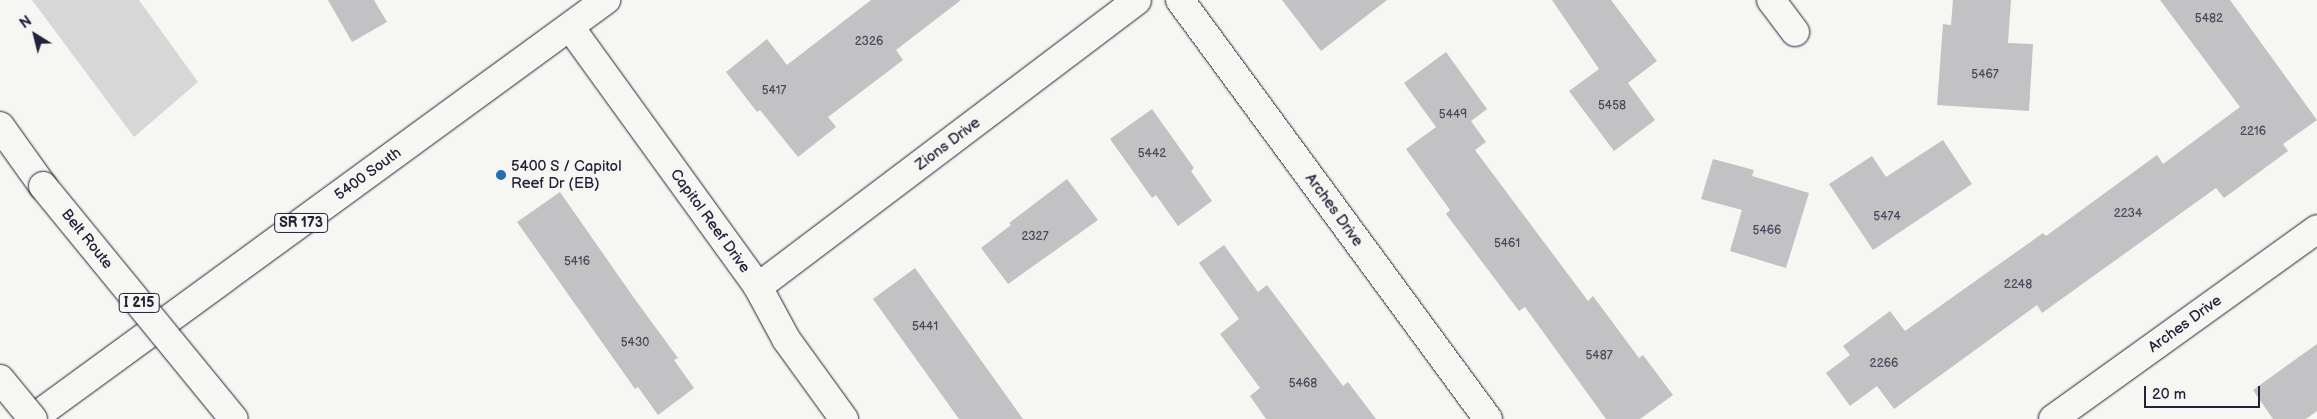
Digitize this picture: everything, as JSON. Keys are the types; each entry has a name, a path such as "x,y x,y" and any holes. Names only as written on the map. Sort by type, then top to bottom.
{"main road":[{"name":"5400 South","path":"33,419 606,0"},
{"name":"Zions Drive","path":"758,287 1138,0"},
{"name":"Arches Drive","path":"1180,0 1488,419"},
{"path":"1771,0 1795,32"},
{"name":"Capitol Reef Drive","path":"570,27 758,287 786,339 844,419"},
{"name":"Belt Route","path":"0,126 43,186 234,419"},
{"name":"Arches Drive","path":"2053,419 2317,228"},
{"path":"0,379 33,419"}],"shaded area":[{"path":"32,0 139,0 198,82 134,137"}],"building":[{"path":"328,0 374,0 387,22 352,42"},
{"path":"871,0 961,0 896,50 903,60 828,117 836,127 798,157 760,110 757,112 726,72 767,39 787,65"},
{"path":"1282,0 1387,0 1321,51"},
{"path":"1552,0 1611,0 1657,61 1628,83 1655,120 1614,151 1569,91 1599,69"},
{"path":"1953,0 2011,0 2008,43 2033,44 2029,111 1937,105 1943,24 1951,25"},
{"path":"2160,0 2230,0 2317,120 2283,144 2288,151 2224,198 2216,188 2042,313 2037,305 1894,409 1877,386 1850,406 1826,373 1850,355 1843,346 1890,311 1905,331 2043,233 2046,236 2157,155 2163,164 2240,107"},
{"path":"1446,52 1487,109 1471,121 1486,142 1475,150 1588,301 1593,296 1639,358 1643,355 1673,395 1640,419 1606,419 1525,307 1519,311 1446,214 1450,210 1406,149 1436,127 1404,83"},
{"path":"1152,109 1194,168 1191,171 1212,201 1178,226 1156,195 1152,198 1110,139"},
{"path":"1943,140 1972,184 1873,250 1829,184 1872,156 1886,177"},
{"path":"1713,159 1754,170 1752,176 1809,193 1786,268 1730,251 1742,210 1701,199"},
{"path":"1067,179 1098,220 1008,284 981,248 1011,225 1009,223"},
{"path":"560,192 678,358 674,360 694,388 658,415 638,387 635,389 517,222"},
{"path":"1224,245 1258,292 1267,285 1343,386 1348,382 1376,419 1266,419 1250,396 1260,388 1220,334 1239,319 1199,263"},
{"path":"915,268 1023,419 959,419 873,299"},
{"path":"2317,344 2317,411 2306,419 2273,419 2253,390"}],"place":[{"name":"5400 S / Capitol Reef Dr (EB)","path":"501,175"}]}
